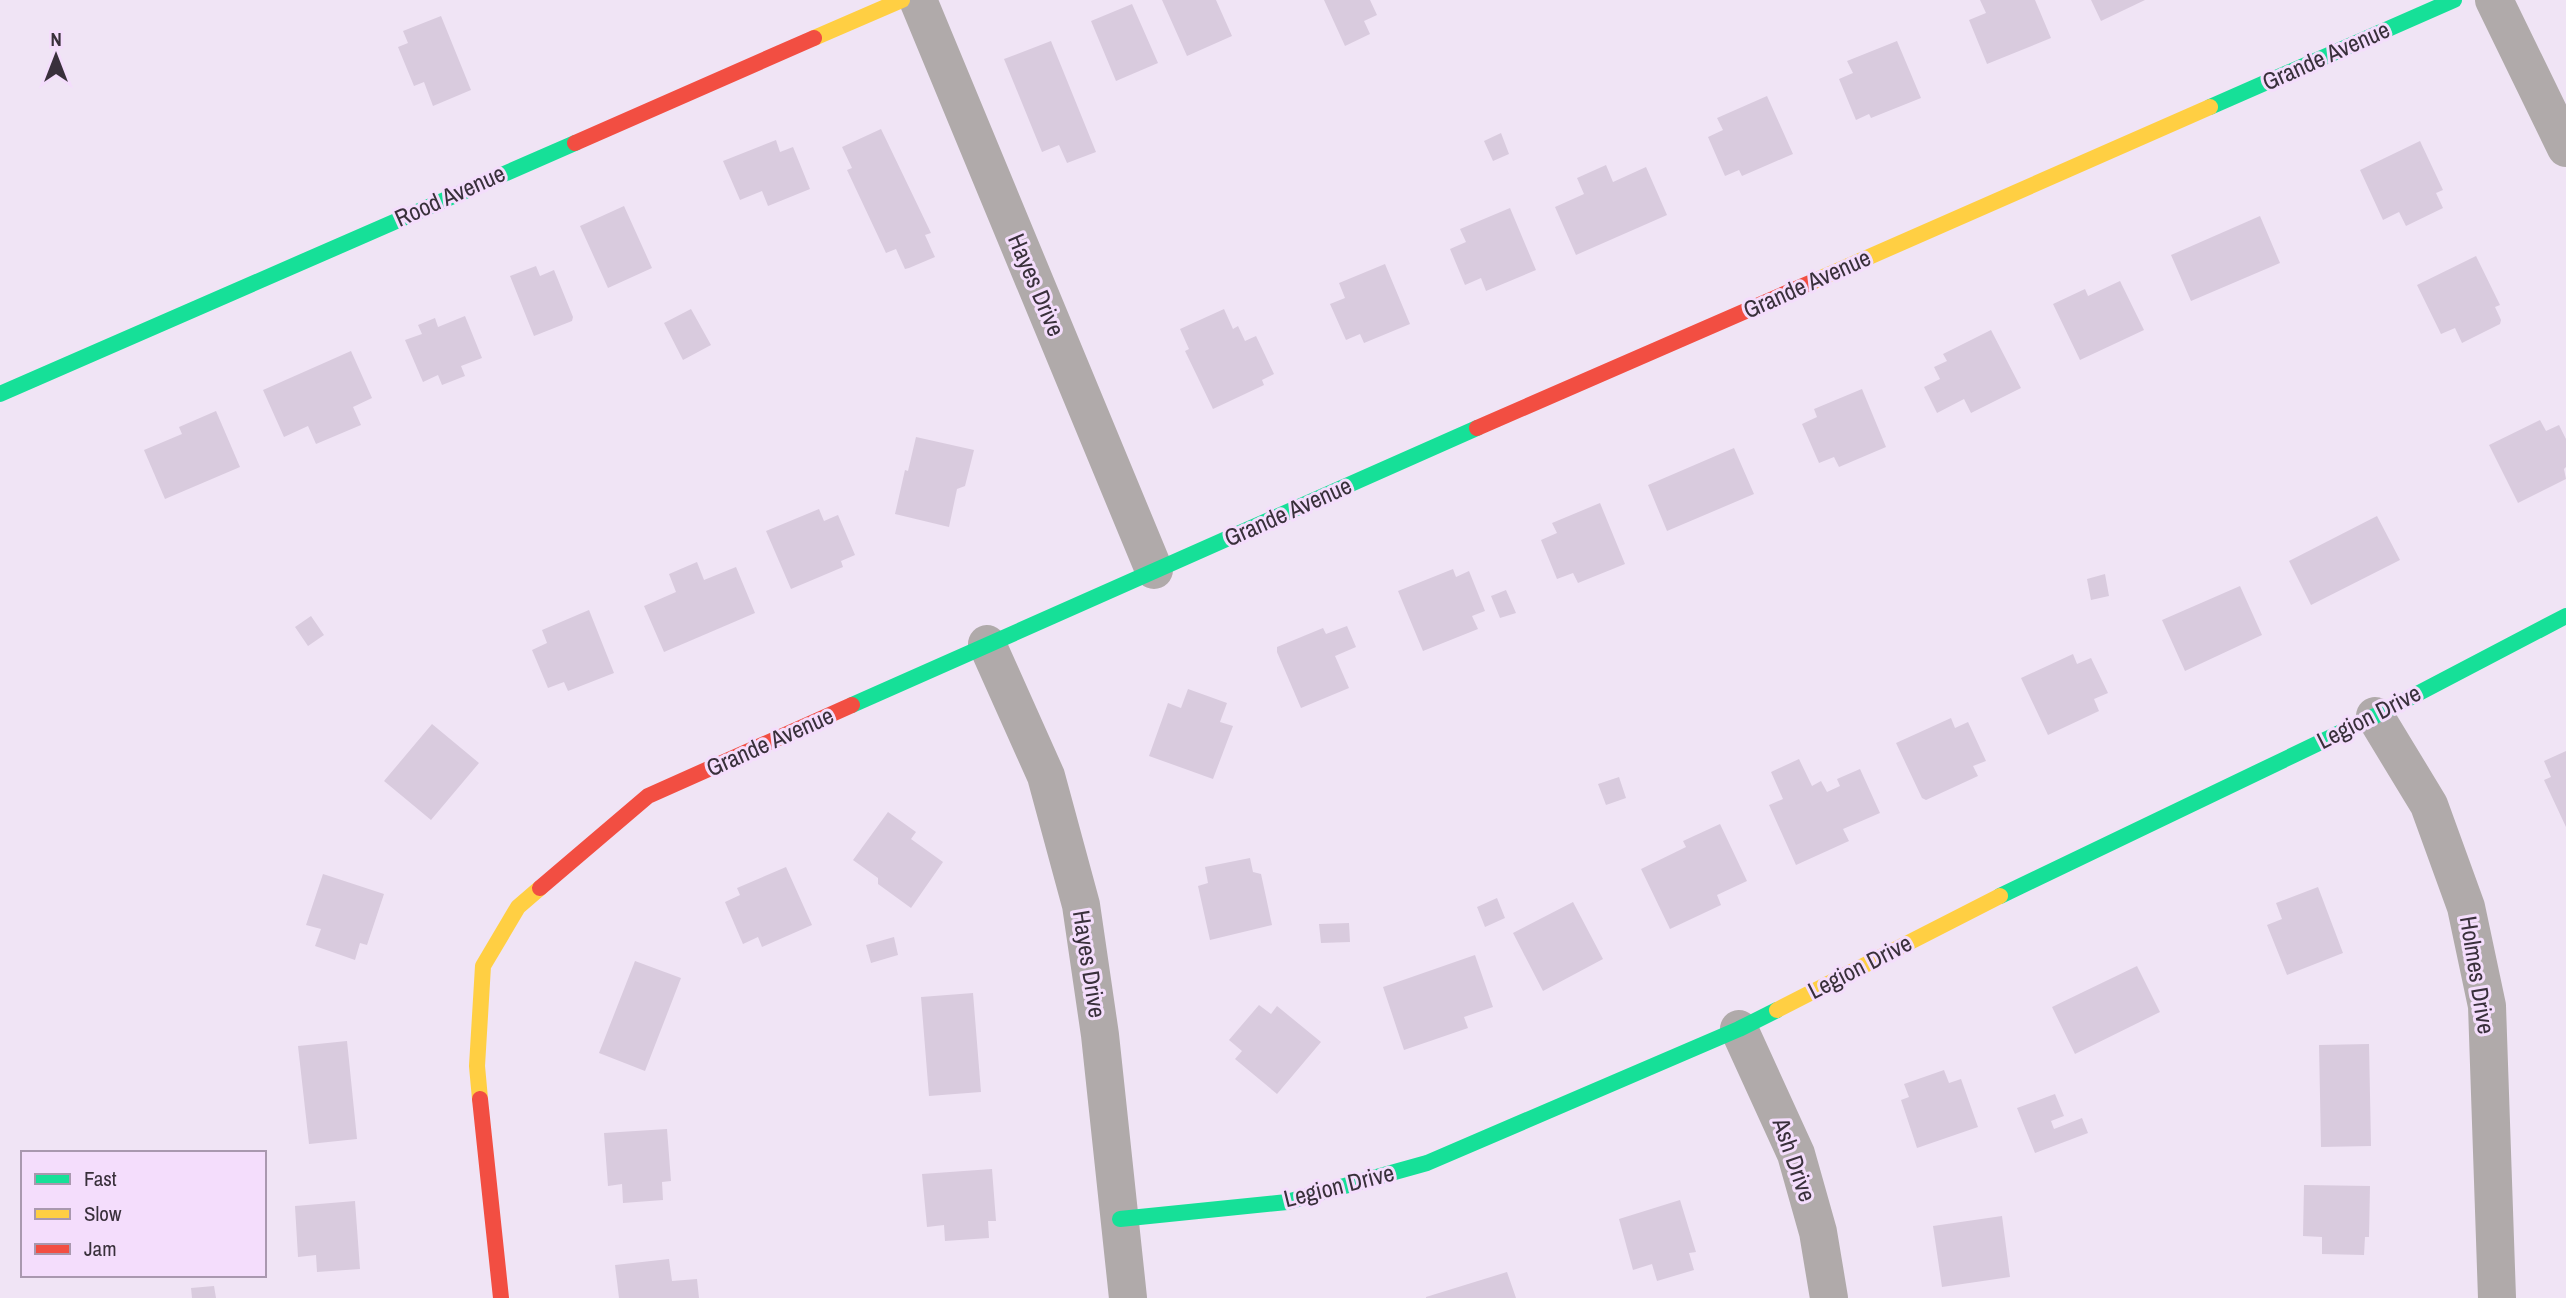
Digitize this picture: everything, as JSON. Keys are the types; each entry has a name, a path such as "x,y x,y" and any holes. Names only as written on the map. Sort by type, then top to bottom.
{"street":[{"name":"Rood Avenue","path":"0,394 902,0"},
{"name":"Hayes Drive","path":"918,0 1154,570"},
{"name":"Grande Avenue","path":"501,1298 477,1066 483,967 518,907 648,796 1154,570 2454,0"},
{"path":"2494,0 2566,148"},
{"name":"Legion Drive","path":"1120,1219 1287,1202 1427,1163 1739,1029 2023,884 2375,716 2566,616"},
{"name":"Hayes Drive","path":"987,645 1046,775 1081,905 1100,1035 1128,1298"},
{"name":"Holmes Drive","path":"2375,716 2429,806 2469,920 2487,1006 2497,1298"},
{"name":"Ash Drive","path":"1739,1029 1797,1154 1818,1233 1829,1298"}],"building":[{"path":"1162,0 1216,0 1232,36 1187,56"},
{"path":"1324,0 1370,0 1377,15 1364,21 1370,34 1345,46"},
{"path":"1980,0 2035,0 2051,38 1987,64 1969,20 1986,13"},
{"path":"2091,0 2145,0 2101,21"},
{"path":"1132,4 1158,63 1116,81 1091,21"},
{"path":"441,16 471,90 433,106 424,82 414,86 398,47 408,43 403,31"},
{"path":"1051,41 1096,152 1067,163 1059,145 1042,152 1004,59"},
{"path":"1897,41 1921,98 1871,118 1869,114 1856,120 1839,79 1853,73 1847,61"},
{"path":"1767,96 1793,154 1742,176 1739,170 1725,176 1708,137 1723,130 1717,118"},
{"path":"881,129 931,233 925,235 935,257 905,269 896,249 886,253 847,170 852,168 842,147"},
{"path":"1501,133 1509,154 1493,161 1484,141"},
{"path":"776,140 780,152 793,147 810,189 768,206 762,191 740,200 723,161"},
{"path":"2420,141 2443,190 2436,193 2443,208 2406,226 2399,212 2383,220 2360,170"},
{"path":"1606,165 1613,182 1646,167 1667,215 1576,255 1555,207 1584,194 1577,178"},
{"path":"624,206 652,268 608,288 580,226"},
{"path":"1510,208 1536,270 1486,291 1481,278 1465,285 1450,249 1466,242 1460,229"},
{"path":"2260,216 2280,263 2191,301 2171,255"},
{"path":"2476,256 2500,305 2495,307 2501,320 2500,324 2462,343 2455,328 2441,334 2417,285"},
{"path":"1385,264 1410,324 1364,343 1360,334 1346,340 1330,304 1345,298 1339,283"},
{"path":"536,266 540,276 554,270 573,317 572,321 534,336 510,276"},
{"path":"2120,281 2144,330 2080,360 2053,304 2085,289 2088,296"},
{"path":"691,309 711,345 683,360 664,323"},
{"path":"1224,309 1233,329 1238,326 1245,341 1256,336 1274,374 1262,380 1264,385 1213,409 1185,351 1189,349 1180,329"},
{"path":"465,316 482,358 461,366 465,376 442,385 438,375 423,382 405,340 422,334 418,325 435,318 438,327"},
{"path":"1991,330 2021,388 1971,413 1964,399 1937,413 1924,387 1940,379 1934,367 1947,361 1943,354"},
{"path":"351,351 372,398 353,407 361,425 316,444 308,426 284,437 263,390"},
{"path":"1862,389 1886,447 1839,467 1834,457 1819,463 1802,424 1817,417 1814,409"},
{"path":"216,411 240,467 165,499 144,450 182,434 179,427"},
{"path":"2540,420 2546,431 2559,425 2566,439 2566,479 2518,503 2489,445"},
{"path":"916,437 974,450 965,486 957,489 949,527 895,514"},
{"path":"1734,448 1754,494 1667,531 1648,485"},
{"path":"1600,503 1625,564 1578,583 1573,573 1557,579 1541,540 1557,533 1552,523"},
{"path":"819,509 824,521 838,515 855,555 841,561 843,567 791,589 766,531"},
{"path":"2377,516 2400,560 2311,605 2289,561"},
{"path":"697,562 704,580 736,567 755,613 664,652 644,606 676,592 669,574"},
{"path":"1453,569 1456,577 1469,571 1485,611 1472,616 1478,629 1423,651 1398,591"},
{"path":"2105,574 2109,596 2091,600 2087,579"},
{"path":"2240,586 2262,635 2185,671 2162,620"},
{"path":"1506,590 1516,613 1500,618 1491,596"},
{"path":"589,610 614,673 568,691 564,682 548,688 532,650 547,643 542,630"},
{"path":"311,616 324,635 308,646 295,627"},
{"path":"1347,626 1356,647 1335,656 1349,688 1301,708 1277,647 1323,628 1326,634"},
{"path":"2073,654 2077,664 2091,658 2108,693 2094,699 2099,711 2048,735 2021,678"},
{"path":"1188,689 1227,703 1220,722 1233,726 1213,779 1149,756 1168,703 1181,708"},
{"path":"1951,718 1955,728 1968,722 1986,761 1973,766 1978,776 1926,800 1922,798 1896,743"},
{"path":"432,724 479,763 431,820 384,781"},
{"path":"2566,751 2566,827 2544,780 2551,777 2544,761"},
{"path":"1799,759 1812,786 1821,781 1827,792 1840,786 1837,779 1860,769 1880,813 1843,829 1849,841 1796,865 1769,805 1783,799 1771,772"},
{"path":"1619,777 1626,798 1606,805 1598,784"},
{"path":"888,812 916,832 911,839 943,862 911,908 878,884 878,878 853,860"},
{"path":"1720,824 1747,881 1717,895 1721,905 1670,929 1641,869 1686,847 1683,841"},
{"path":"1250,858 1253,872 1261,874 1272,925 1210,940 1198,886 1208,883 1205,867"},
{"path":"786,867 812,925 762,947 758,937 743,944 725,902 740,895 737,888"},
{"path":"323,874 384,894 367,945 360,943 355,960 315,946 321,929 306,925"},
{"path":"2318,887 2343,953 2287,975 2267,925 2282,919 2276,903"},
{"path":"1497,898 1505,918 1485,927 1477,907"},
{"path":"1573,902 1603,959 1543,991 1513,933"},
{"path":"1349,923 1350,942 1321,943 1319,924"},
{"path":"894,937 898,955 871,963 866,945"},
{"path":"1475,955 1493,1007 1464,1017 1468,1028 1404,1050 1383,987"},
{"path":"635,961 681,978 645,1071 599,1053"},
{"path":"2137,966 2160,1012 2075,1054 2052,1007"},
{"path":"973,993 981,1092 929,1096 921,997"},
{"path":"1259,1005 1271,1014 1277,1006 1321,1042 1277,1094 1235,1059 1242,1051 1229,1040"},
{"path":"347,1041 357,1139 309,1144 298,1046"},
{"path":"2369,1044 2371,1146 2321,1147 2319,1045"},
{"path":"1944,1070 1949,1083 1961,1079 1978,1127 1917,1148 1901,1100 1909,1097 1904,1084"},
{"path":"2055,1094 2064,1116 2051,1121 2054,1129 2082,1118 2088,1133 2035,1153 2017,1108"},
{"path":"667,1129 671,1181 662,1182 663,1200 623,1203 622,1184 608,1186 604,1133"},
{"path":"992,1169 996,1221 988,1221 989,1238 945,1241 944,1225 927,1227 922,1174"},
{"path":"2304,1185 2370,1186 2369,1237 2365,1237 2364,1255 2322,1254 2322,1237 2303,1236"},
{"path":"1680,1200 1696,1252 1689,1253 1694,1270 1657,1281 1652,1264 1633,1270 1619,1219"},
{"path":"355,1201 360,1269 317,1272 316,1255 298,1257 295,1206"},
{"path":"2002,1216 2010,1277 1942,1287 1933,1226"},
{"path":"669,1259 672,1281 697,1279 699,1298 619,1298 615,1265"},
{"path":"1507,1272 1516,1298 1426,1298 1426,1297"},
{"path":"214,1286 216,1298 192,1298 191,1288"}],"traffic: fast":[{"path":"2210,107 2454,0"},
{"path":"0,394 575,143"},
{"path":"852,705 1477,428"},
{"path":"2000,896 2375,716 2566,616"},
{"path":"1120,1219 1287,1202 1427,1163 1739,1029 1777,1010"}],"traffic: slow":[{"path":"814,38 902,0"},
{"path":"1812,282 2210,107"},
{"path":"480,1099 477,1066 483,966 518,907 540,888"},
{"path":"1777,1010 2000,896"}],"traffic: jam":[{"path":"575,143 814,38"},
{"path":"1477,428 1812,282"},
{"path":"540,888 648,796 852,705"},
{"path":"480,1099 501,1298"}]}
